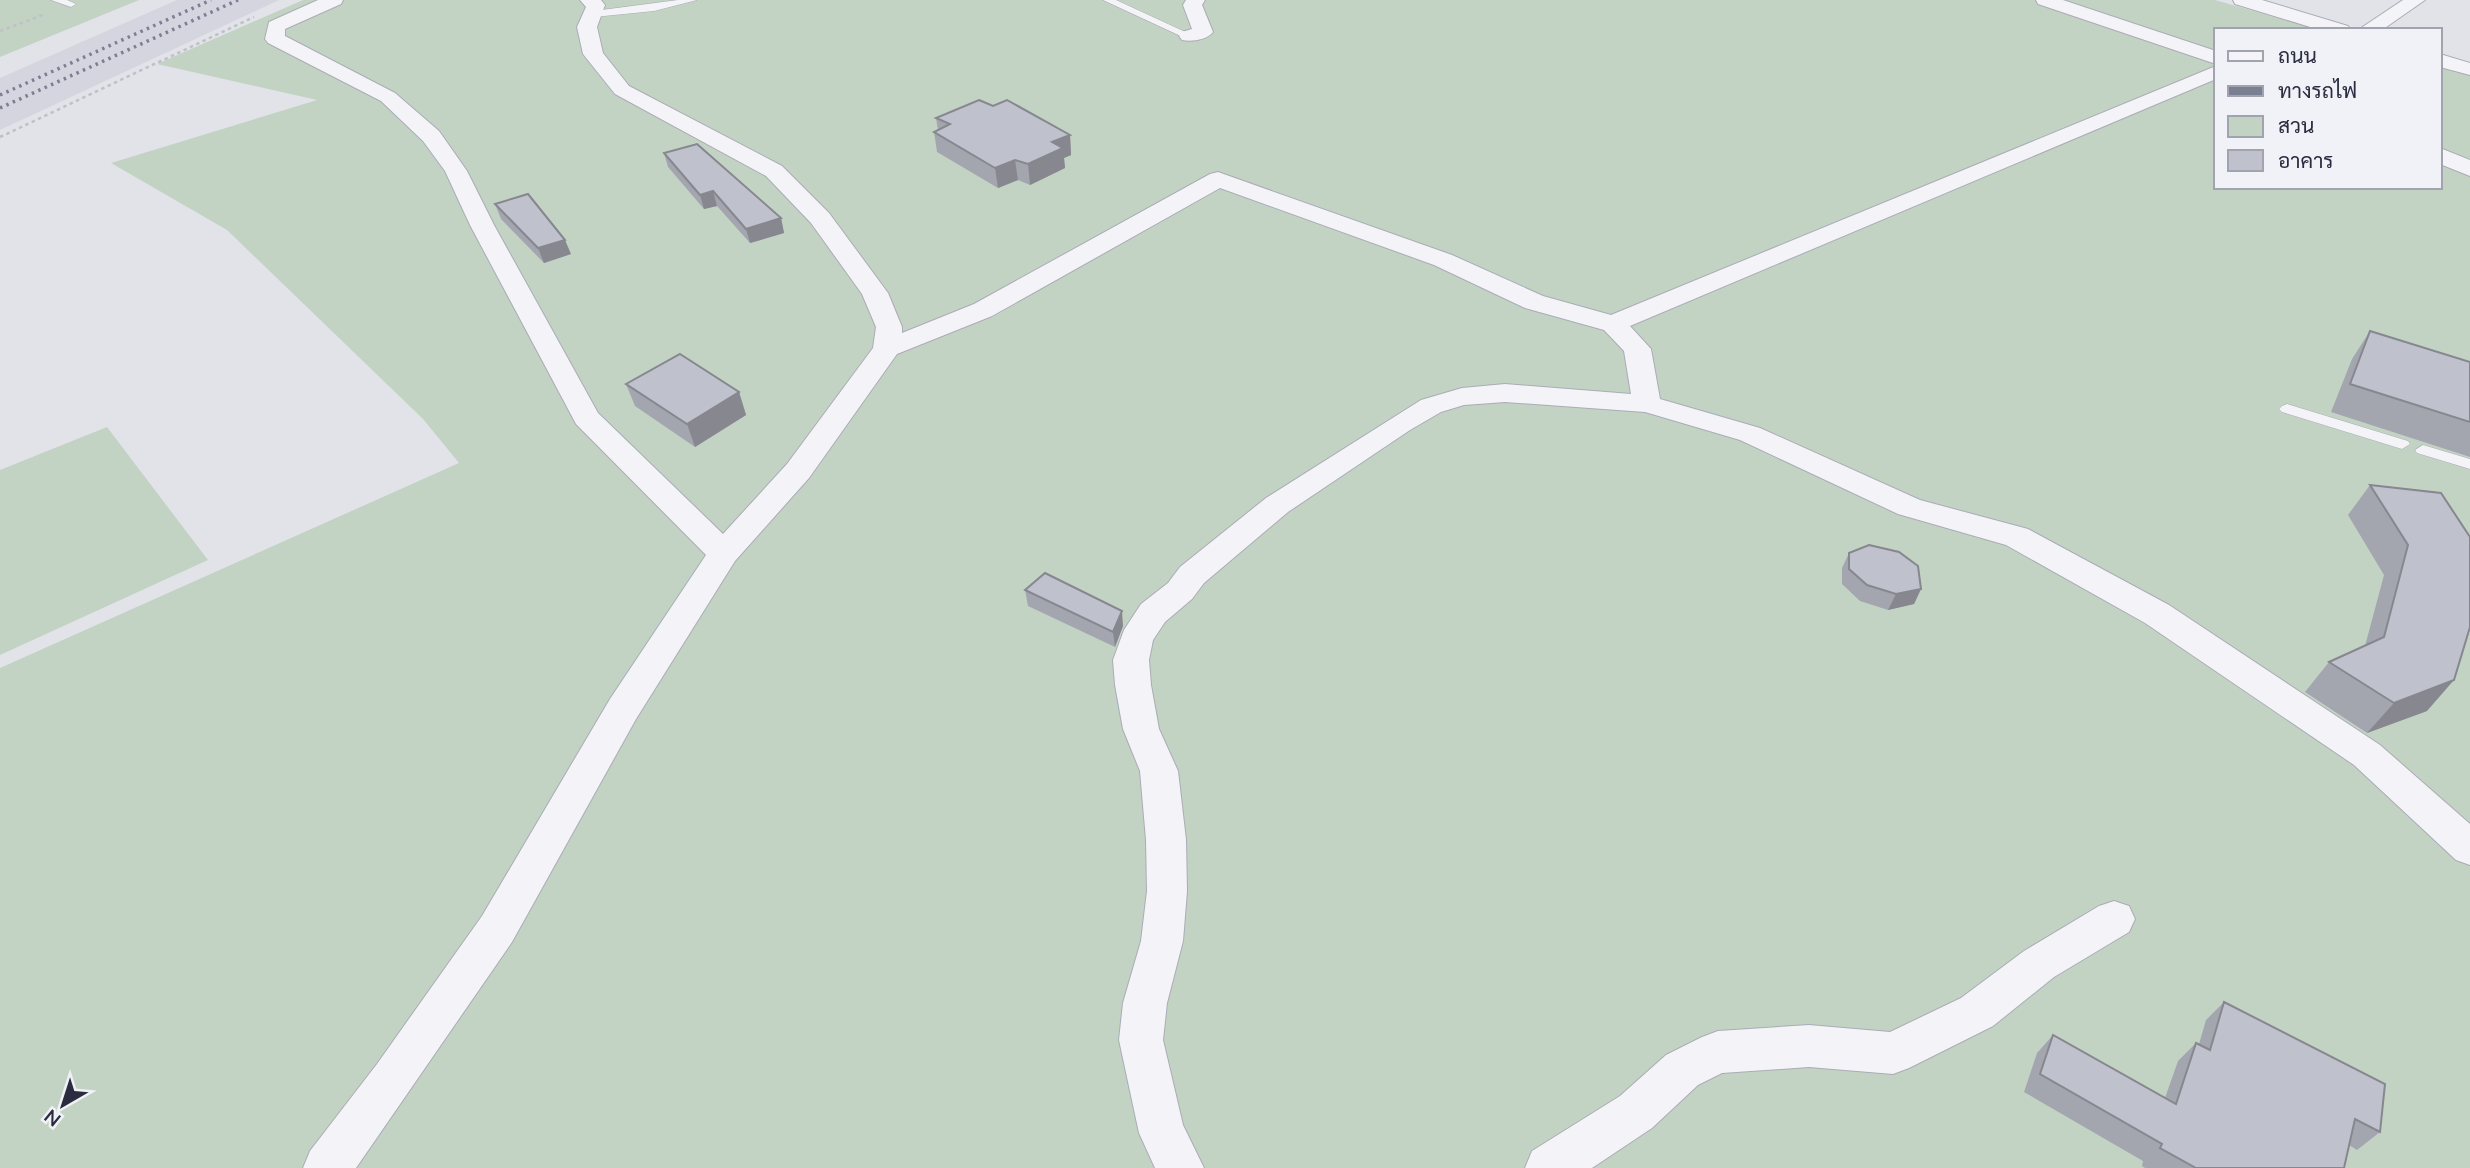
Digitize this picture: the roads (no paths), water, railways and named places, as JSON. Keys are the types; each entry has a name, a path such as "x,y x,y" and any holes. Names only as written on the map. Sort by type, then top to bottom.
{"street":[{"path":"334,0 276,26 275,39 388,97 431,136 456,171 482,225 586,418 724,553"},
{"path":"1189,36 1203,32 1192,5 1196,0"},
{"path":"2045,0 2214,57"},
{"path":"2242,0 2334,28"},
{"path":"2371,28 2416,0"},
{"path":"327,1168 393,1079 497,929 623,709 724,553 799,471 887,348 889,327 875,293 820,218 774,171 622,90 593,54 587,27 592,7"},
{"path":"2443,60 2470,46"},
{"path":"2443,60 2470,69"},
{"path":"1613,324 2214,73"},
{"path":"2442,156 2470,169"},
{"path":"887,348 983,310 1218,179 1443,260 1534,302 1613,324 1637,349 1647,404"},
{"path":"1180,1168 1159,1121 1141,1040 1145,1003 1162,940 1167,891 1159,771 1141,729 1133,685 1131,660 1136,639 1153,613 1180,591 1192,575 1277,505 1431,406 1462,397 1505,393 1647,404 1750,434 1909,507 2017,537 2157,614 2367,755 2470,848"},
{"path":"1549,1168 1636,1112 1682,1070 1718,1052 1809,1046 1893,1053 1977,1012 2039,964 2114,919"}],"lane":[{"path":"56,0 71,4"},
{"path":"592,7 654,8 692,0"},
{"path":"1108,0 1189,36"},
{"path":"2287,409 2402,444"},
{"path":"2423,450 2470,464"}],"railway":[{"path":"0,95 211,0"},
{"path":"0,108 238,0"}]}
